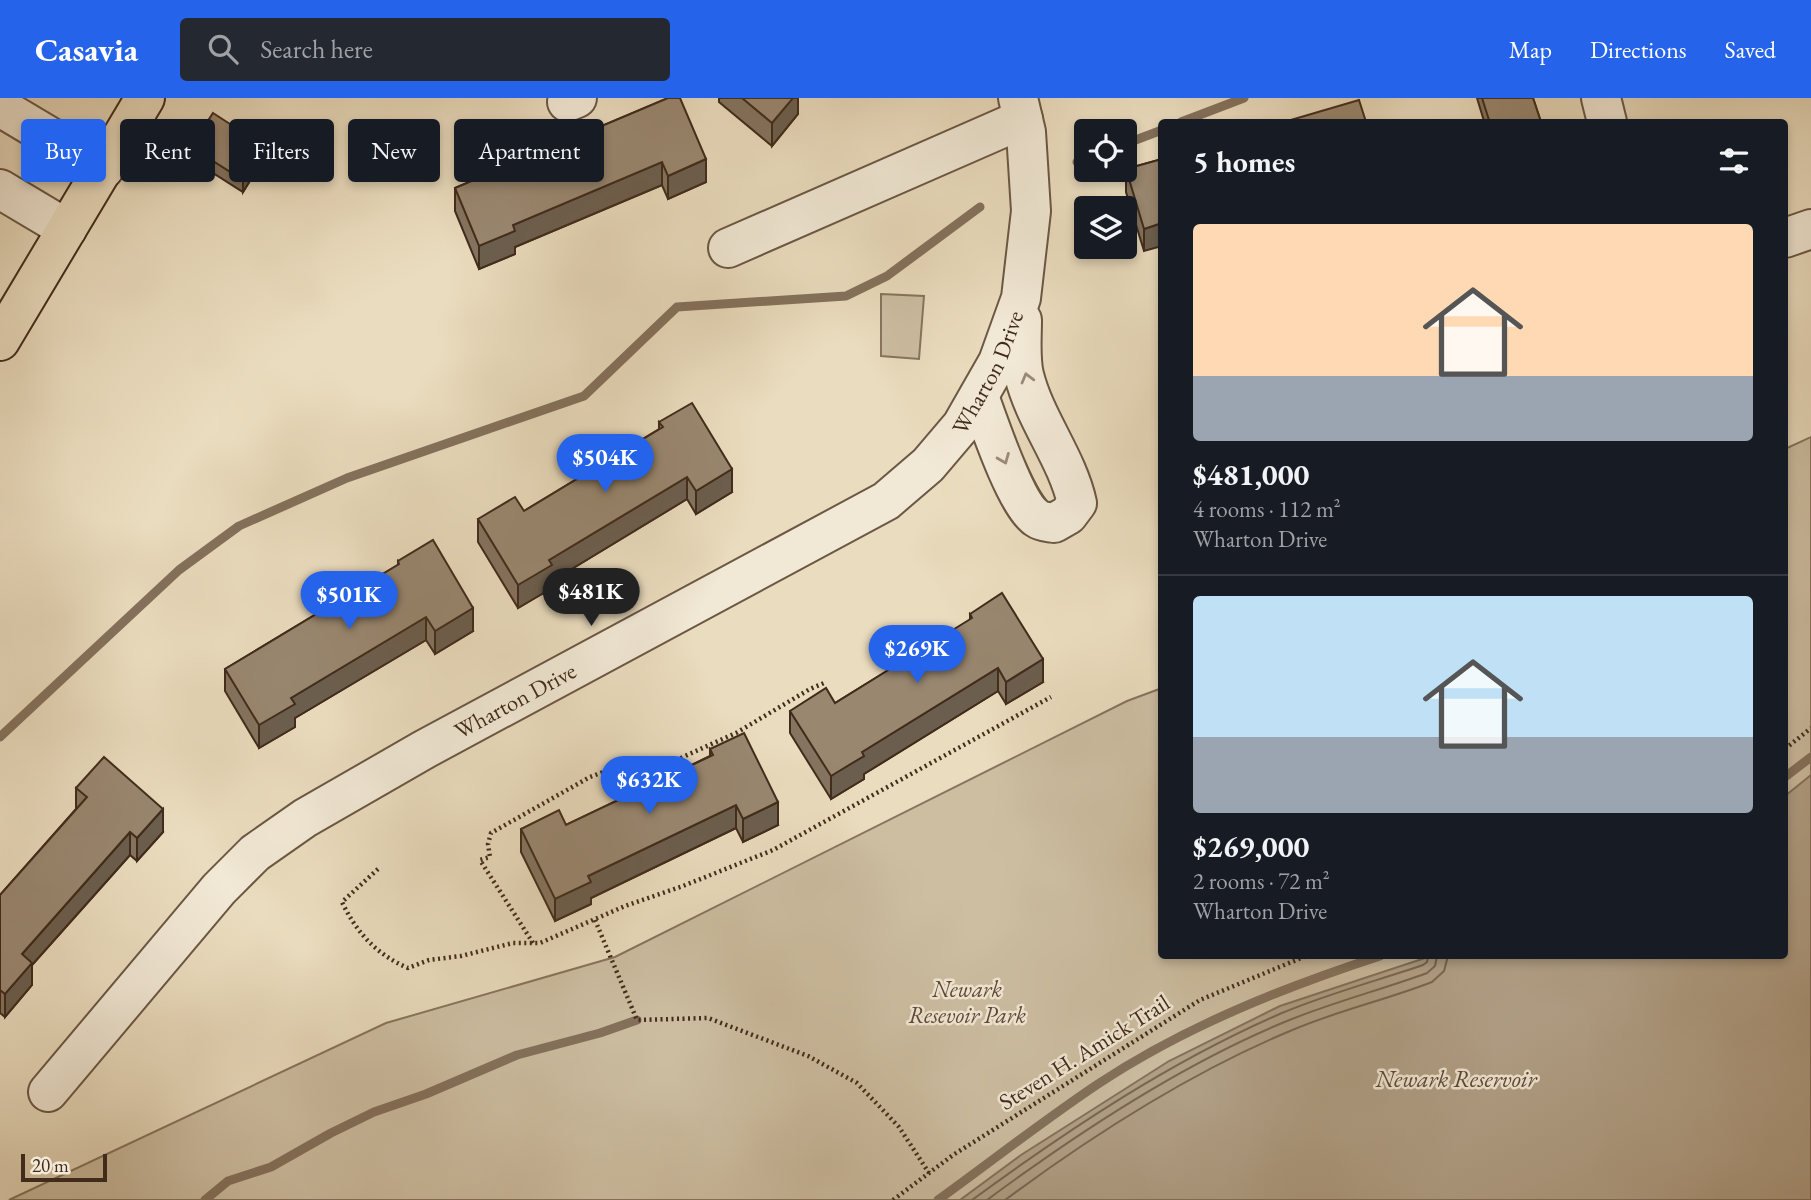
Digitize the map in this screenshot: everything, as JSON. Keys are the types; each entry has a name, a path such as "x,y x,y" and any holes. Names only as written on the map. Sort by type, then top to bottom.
{"main road":[{"path":"106,166 145,98"},
{"path":"0,341 96,182"}],"street":[{"path":"1601,98 1606,119"},
{"path":"0,107 21,120"},
{"path":"728,248 1021,108"},
{"name":"Wharton Drive","path":"48,1092 219,888 255,853 305,818 425,749 886,501 928,465 962,425 998,362 1021,298 1031,211 1026,132 1021,108"},
{"path":"0,190 67,229"},
{"path":"1788,237 1811,229"},
{"path":"979,396 1007,469 1028,510 1038,520 1054,523 1068,515 1077,503 1073,488 1042,422 1024,374 1021,298"}],"path":[{"path":"533,943 480,860 490,857 488,844 491,833 590,777 606,771 621,792 685,756 736,733 824,683"},
{"path":"378,869 342,902 353,925 393,961 408,968 429,960 461,956 513,943 549,940 773,850 1051,697"},
{"path":"1788,747 1811,728"},
{"path":"594,920 637,1020 708,1018 808,1056 857,1083 899,1127 929,1172"},
{"name":"Steven H. Amick Trail","path":"893,1200 965,1147 1200,1000 1300,959"}],"green space":[{"path":"881,294 924,296 919,359 881,356"},
{"name":"Newark Resevoir Park","path":"1811,437 1811,1200 9,1200 386,1023 615,957 1127,701 1158,689 1158,959 1788,959 1788,448"}],"water":[{"name":"Newark Reservoir","path":"1811,775 1811,1200 960,1200 1021,1155 1169,1061 1280,1006 1422,959 1788,959 1788,794"}],"building":[{"path":"668,98 680,98 706,159 668,176 662,162 513,225 515,231 479,246 455,188 469,182 604,182 604,125"},
{"path":"742,98 793,98 772,123"},
{"path":"1482,98 1533,98 1540,119 1489,119"},
{"path":"1359,100 1365,119 1294,119"},
{"path":"213,113 229,123 229,171 215,162 215,119 209,119"},
{"path":"1158,160 1158,224 1144,229 1137,196 1134,196 1130,182 1137,182 1137,166"},
{"path":"692,403 732,469 696,491 687,477 549,560 552,565 518,585 478,519 515,497 524,511 663,427 659,422"},
{"path":"433,540 473,608 435,631 426,617 291,698 295,704 259,725 225,669 399,564 398,561"},
{"path":"1002,593 1043,659 1006,682 998,668 862,752 864,756 831,776 790,711 826,688 835,703 972,618 970,614"},
{"path":"744,733 778,802 743,819 736,805 588,876 591,882 555,899 521,829 559,810 566,825 713,755 710,749"},
{"path":"104,757 163,809 137,838 130,832 22,954 32,963 5,994 0,990 0,895 87,797 76,788"}],"waterway":[{"path":"1189,119 1244,98"},
{"path":"1137,139 1158,132"},
{"path":"0,737 179,570 239,526 347,478 584,396 677,307 846,296 887,276 980,207"},
{"path":"1788,775 1811,757"},
{"path":"938,1200 1098,1084 1165,1044 1270,996 1371,959"},
{"path":"205,1200 228,1181 271,1167 374,1112 426,1094 517,1055 600,1033 637,1020"}]}
